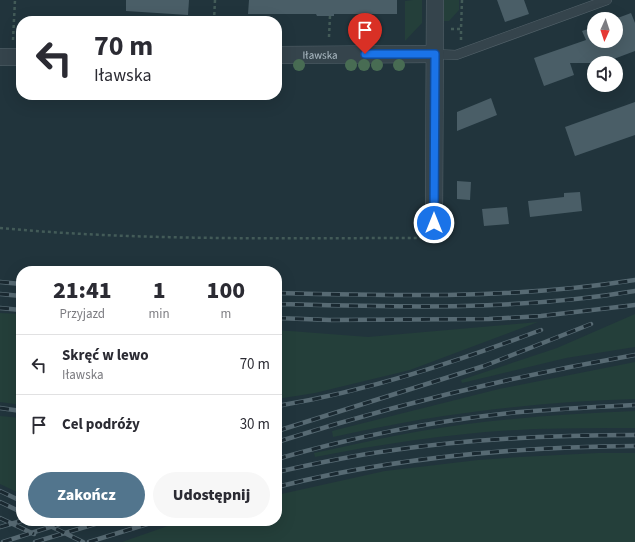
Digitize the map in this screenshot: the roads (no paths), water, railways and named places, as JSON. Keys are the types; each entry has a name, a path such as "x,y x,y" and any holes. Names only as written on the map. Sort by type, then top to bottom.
{"street":[{"path":"434,223 435,0"},
{"name":"Iławska","path":"282,55 435,54"}],"lane":[{"path":"435,54 456,55 607,0"}],"railway":[{"path":"282,293 456,295 546,290 635,280"},
{"path":"0,282 16,284"},
{"path":"282,304 367,306 501,305 546,302 635,291"},
{"path":"0,294 16,296"},
{"path":"282,318 330,320 489,319 541,316 635,305"},
{"path":"0,308 16,310"},
{"path":"282,429 484,366 591,324"},
{"path":"282,405 311,400 378,384 444,364 541,330"},
{"path":"282,440 321,428 454,392 544,372 635,355"},
{"path":"282,458 367,436 459,419 520,412 635,405"},
{"path":"0,408 16,410"},
{"path":"282,471 359,455 449,443 542,437 635,435"},
{"path":"282,486 365,468 454,456 544,449 635,446"},
{"path":"0,491 16,499"},
{"path":"0,502 16,510"},
{"path":"0,518 16,526"},
{"path":"0,527 16,522"},
{"path":"17,526 34,534"},
{"path":"50,526 83,542"},
{"path":"3,542 53,526"},
{"path":"35,542 88,526"},
{"path":"89,542 141,526"}]}
